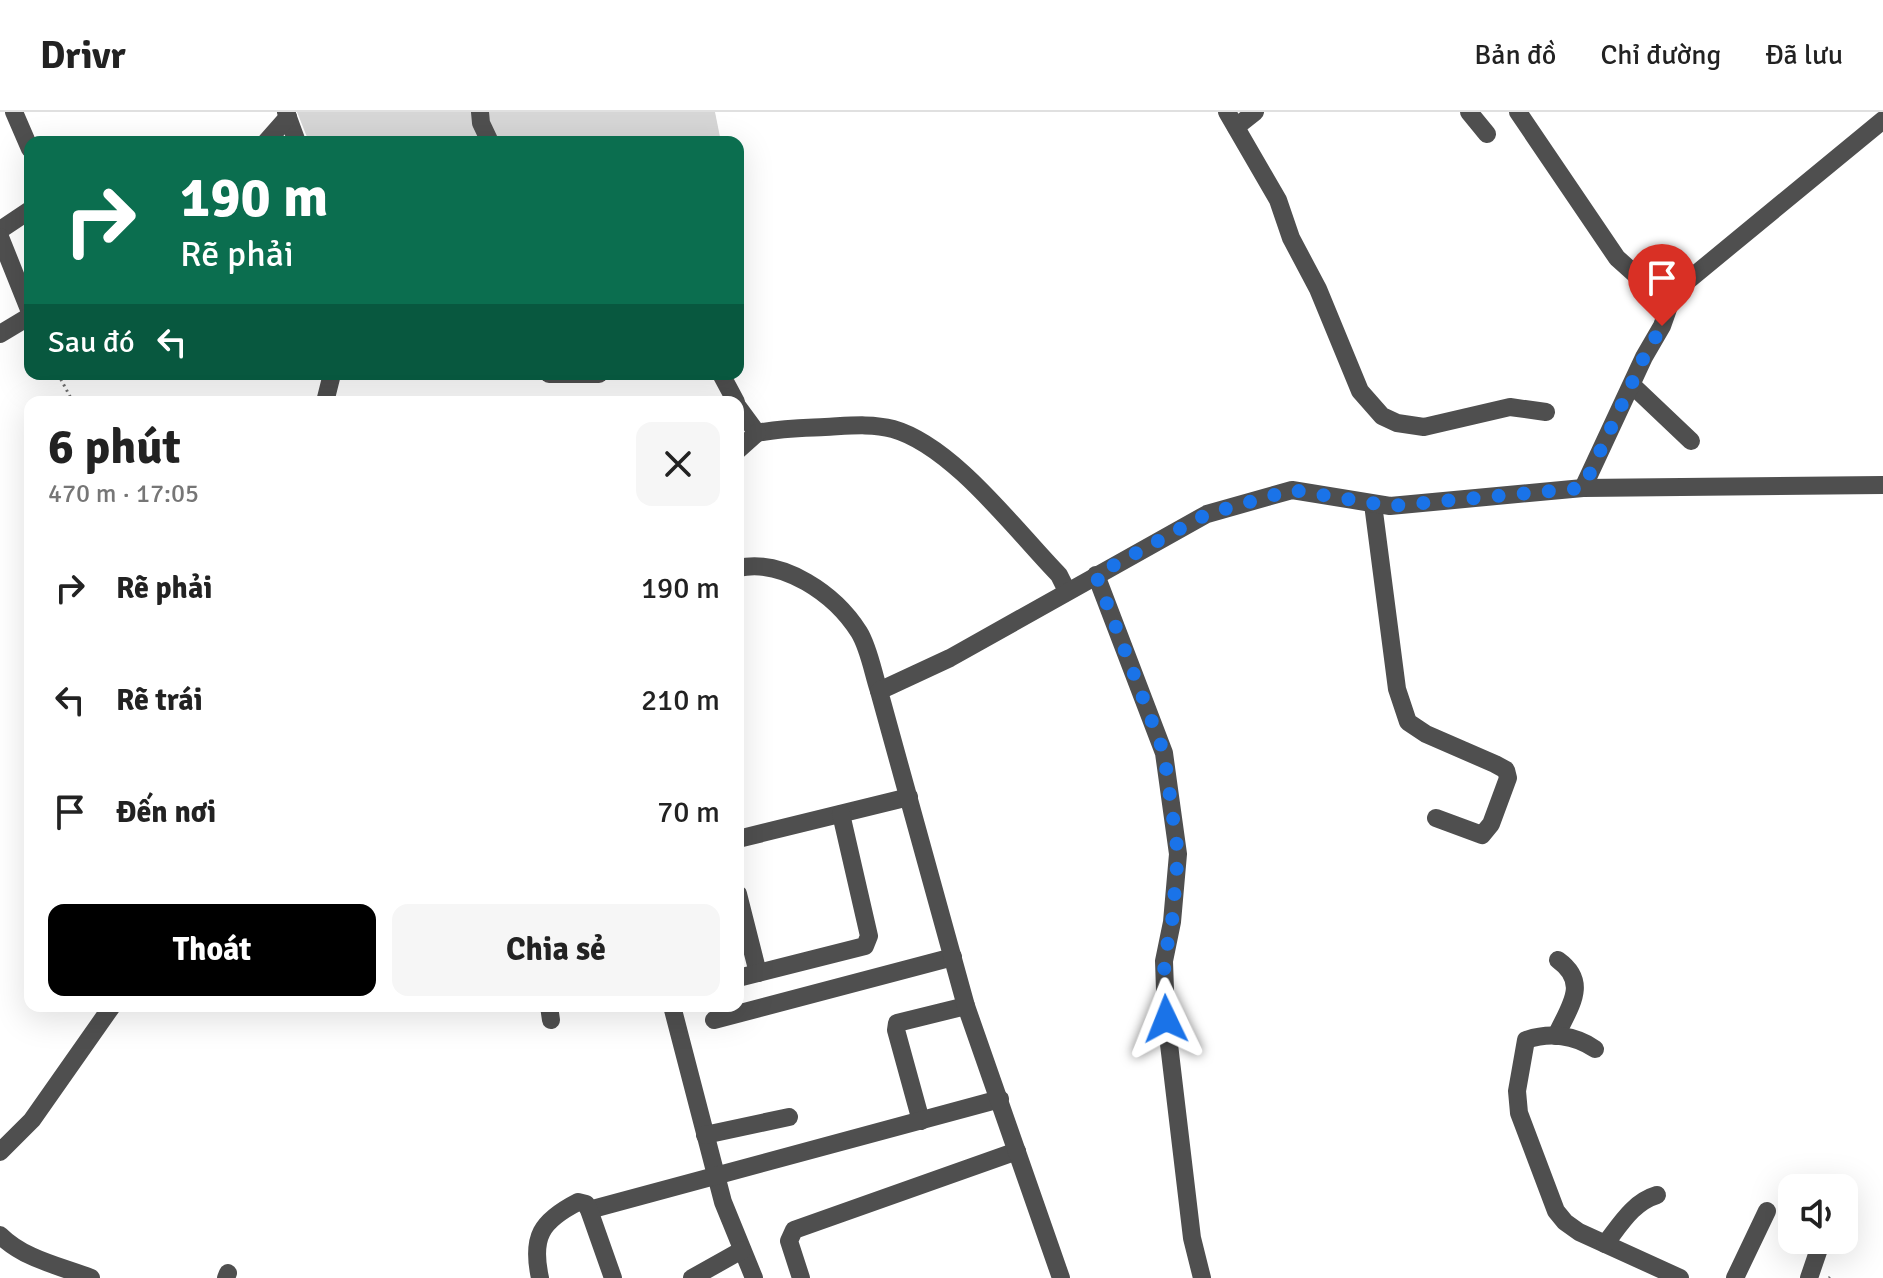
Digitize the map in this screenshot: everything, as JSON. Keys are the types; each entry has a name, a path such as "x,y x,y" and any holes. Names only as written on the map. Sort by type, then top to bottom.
{"street":[{"path":"14,112 24,136"},
{"path":"480,112 487,136"},
{"path":"1255,112 1231,120 1278,200 1291,238 1318,289 1360,391 1382,416 1397,423 1424,427 1510,407 1546,412"},
{"path":"1469,112 1487,134"},
{"path":"1518,112 1617,258 1663,296 1674,292 1883,120"},
{"path":"271,136 287,115"},
{"path":"287,115 295,136"},
{"path":"0,230 24,214"},
{"path":"0,237 24,299"},
{"path":"1583,488 1662,326 1674,292"},
{"path":"0,334 24,318"},
{"path":"1632,385 1691,441"},
{"path":"744,414 757,433"},
{"path":"744,445 757,433 777,429 862,425 893,429 922,441 955,466 1059,575 1067,591"},
{"path":"879,691 950,658 1207,514 1292,490 1390,506 1583,488 1883,485"},
{"path":"1373,504 1397,689 1408,722 1426,734 1506,770 1508,778 1491,824 1482,835 1436,818"},
{"path":"744,568 770,566 817,589 860,633 879,691 966,1006 1058,1277"},
{"path":"1096,575 1164,753 1178,854 1172,922 1164,961 1166,1019 1192,1238 1202,1278"},
{"path":"744,838 909,797"},
{"path":"744,976 865,946 868,940 841,814"},
{"path":"744,918 758,973"},
{"path":"714,1020 953,957"},
{"path":"1556,1036 1576,989 1576,982 1567,966 1558,960"},
{"path":"921,1121 896,1030 897,1023 966,1006"},
{"path":"0,1152 32,1120 108,1012"},
{"path":"674,1012 716,1177 754,1278"},
{"path":"1595,1049 1583,1041 1556,1036 1530,1038 1524,1042 1517,1091 1519,1113 1556,1211 1572,1227 1680,1278"},
{"path":"589,1210 1000,1099"},
{"path":"705,1135 789,1117"},
{"path":"801,1278 789,1241 794,1230 1017,1151"},
{"path":"1605,1244 1634,1208 1645,1198 1657,1195"},
{"path":"540,1278 538,1237 546,1222 578,1202 586,1204 589,1210 613,1278"},
{"path":"1735,1278 1767,1211"},
{"path":"0,1235 29,1256 91,1278"},
{"path":"692,1278 742,1250"},
{"path":"1809,1278 1817,1254"}],"shaded area":[{"path":"297,112 715,112 720,136 307,136"}],"route":[{"path":"1166,1019 1164,961 1172,922 1178,854 1164,753 1096,575 1207,514 1292,490 1390,506 1583,488 1644,357 1662,326"}]}
